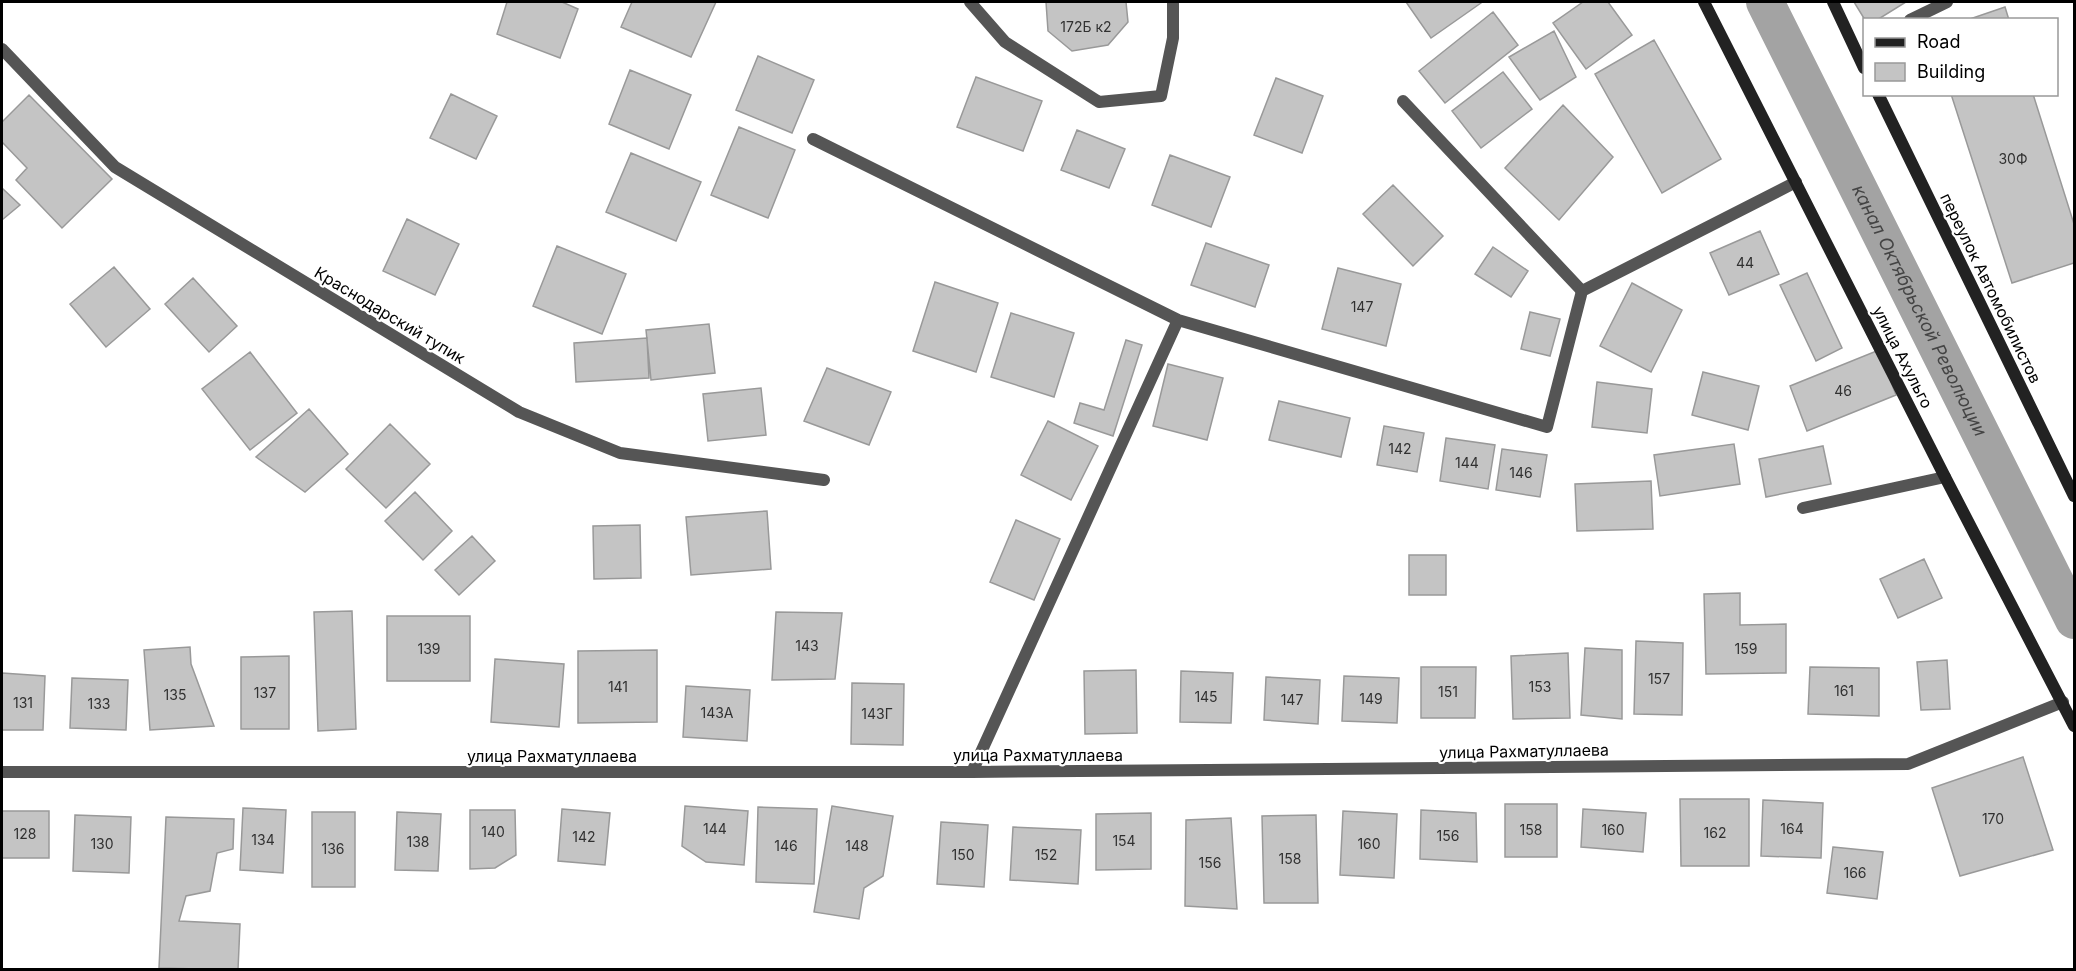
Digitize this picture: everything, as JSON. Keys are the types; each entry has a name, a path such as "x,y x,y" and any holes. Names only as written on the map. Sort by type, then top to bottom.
{"main road":[{"name":"улица Ахульго","path":"1704,2 2074,726"},
{"path":"1833,2 1859,44 1863,63"},
{"name":"переулок Автомобилистов","path":"1879,96 2074,496"}],"street":[{"path":"970,2 1005,42 1099,102 1161,96 1173,38 1173,2"},
{"path":"1914,18 1947,2"},
{"name":"Краснодарский тупик","path":"2,49 115,167 519,412 621,453 824,480"},
{"path":"1403,101 1582,291"},
{"path":"813,139 1178,320 1547,427 1582,291 1796,182"},
{"path":"972,772 1178,320"},
{"path":"1803,508 1945,477"},
{"name":"улица Рахматуллаева","path":"2,772 972,772 1908,764 2062,702"}],"building":[{"path":"507,2 562,2 578,9 560,58 497,34"},
{"path":"632,2 716,2 691,57 621,27"},
{"path":"1046,2 1126,2 1128,22 1108,45 1072,51 1048,31"},
{"path":"1406,2 1480,2 1481,3 1431,38"},
{"path":"1583,2 1608,2 1632,35 1586,69 1553,23"},
{"path":"1854,2 1906,2 1880,18 1864,18"},
{"path":"2005,7 2008,18 1973,18"},
{"path":"1493,12 1518,45 1445,103 1419,71"},
{"path":"1554,31 1576,77 1540,100 1509,57"},
{"path":"1654,40 1721,159 1662,193 1595,74"},
{"path":"758,56 814,80 792,133 736,110"},
{"path":"630,70 691,95 669,149 609,124"},
{"path":"1503,72 1532,109 1481,148 1452,111"},
{"path":"976,77 1042,101 1023,151 957,127"},
{"path":"1276,78 1323,96 1302,153 1254,135"},
{"path":"451,94 497,116 476,159 430,138"},
{"path":"29,95 112,179 62,228 16,180 27,168 2,142 2,122"},
{"path":"1952,96 2034,96 2074,224 2074,263 2012,283"},
{"path":"1563,105 1613,157 1559,220 1505,168"},
{"path":"739,127 795,150 768,218 711,195"},
{"path":"1077,130 1125,149 1109,188 1061,170"},
{"path":"631,153 701,182 676,241 606,212"},
{"path":"1170,155 1230,177 1211,227 1152,205"},
{"path":"1393,185 1443,236 1413,266 1363,214"},
{"path":"2,188 20,205 2,220"},
{"path":"407,219 459,244 435,295 383,271"},
{"path":"1760,231 1779,274 1729,295 1710,253"},
{"path":"1206,243 1269,265 1255,307 1191,285"},
{"path":"557,246 626,274 602,334 533,306"},
{"path":"1493,247 1528,271 1511,297 1475,274"},
{"path":"114,267 150,309 106,347 70,304"},
{"path":"1338,268 1401,284 1386,346 1322,329"},
{"path":"1807,273 1842,348 1816,361 1780,285"},
{"path":"193,278 237,326 209,352 165,304"},
{"path":"935,282 998,303 976,372 913,351"},
{"path":"1632,283 1682,310 1651,372 1600,346"},
{"path":"1530,312 1560,319 1550,356 1521,349"},
{"path":"1011,313 1074,333 1054,397 991,377"},
{"path":"709,324 715,373 651,380 646,330"},
{"path":"647,338 649,378 576,382 574,343"},
{"path":"1126,340 1142,345 1113,436 1074,423 1080,403 1104,410"},
{"path":"1879,350 1896,395 1807,431 1790,386"},
{"path":"250,352 297,413 250,450 202,389"},
{"path":"1168,364 1223,378 1207,440 1153,426"},
{"path":"827,368 891,392 869,445 804,421"},
{"path":"1703,372 1759,386 1748,430 1692,415"},
{"path":"1597,382 1652,389 1647,433 1592,427"},
{"path":"761,388 766,435 708,441 703,394"},
{"path":"1279,401 1350,418 1341,457 1269,440"},
{"path":"309,409 348,454 305,492 256,457"},
{"path":"1048,421 1098,446 1071,500 1021,475"},
{"path":"390,424 430,464 386,508 346,469"},
{"path":"1384,426 1424,433 1417,472 1377,465"},
{"path":"1446,438 1495,445 1488,489 1440,481"},
{"path":"1734,444 1740,484 1660,496 1654,455"},
{"path":"1823,446 1831,484 1766,497 1759,459"},
{"path":"1502,449 1547,455 1540,497 1496,490"},
{"path":"1651,481 1653,529 1577,531 1575,484"},
{"path":"415,492 452,531 423,560 385,521"},
{"path":"767,511 771,569 691,575 686,517"},
{"path":"1016,520 1060,539 1034,600 990,582"},
{"path":"640,525 641,578 594,579 593,526"},
{"path":"472,536 495,561 459,595 435,570"},
{"path":"1409,555 1446,555 1446,595 1409,595"},
{"path":"1924,559 1942,598 1898,618 1880,579"},
{"path":"1740,593 1740,625 1786,624 1786,673 1706,674 1704,594"},
{"path":"352,611 356,729 318,731 314,612"},
{"path":"776,612 842,613 835,679 772,680"},
{"path":"387,616 470,616 470,681 387,681"},
{"path":"1636,641 1683,643 1682,715 1634,714"},
{"path":"190,647 191,664 214,726 150,730 144,650"},
{"path":"1585,648 1622,650 1622,719 1581,715"},
{"path":"657,650 657,722 578,723 578,651"},
{"path":"1568,653 1570,718 1513,719 1511,656"},
{"path":"289,656 289,729 241,729 241,657"},
{"path":"495,659 564,664 559,727 491,722"},
{"path":"1947,660 1950,709 1921,710 1917,662"},
{"path":"1421,667 1476,667 1475,718 1421,718"},
{"path":"1810,667 1879,668 1879,716 1808,714"},
{"path":"1136,670 1137,733 1085,734 1084,671"},
{"path":"1181,671 1233,673 1231,723 1180,722"},
{"path":"2,673 45,676 43,730 2,730"},
{"path":"1344,676 1399,678 1397,723 1342,721"},
{"path":"1266,677 1320,680 1318,724 1264,720"},
{"path":"72,678 128,680 126,730 70,728"},
{"path":"852,683 904,684 903,745 851,744"},
{"path":"686,686 750,690 747,741 683,737"},
{"path":"2023,757 2053,850 1960,876 1932,788"},
{"path":"1680,799 1749,799 1749,866 1681,866"},
{"path":"1763,800 1823,803 1821,858 1761,856"},
{"path":"1505,804 1557,804 1557,857 1505,857"},
{"path":"685,806 748,811 744,865 706,862 682,846"},
{"path":"832,806 893,816 883,876 864,888 859,919 814,912"},
{"path":"758,807 817,809 814,884 756,882"},
{"path":"243,808 286,810 283,873 240,870"},
{"path":"562,809 610,813 605,865 558,861"},
{"path":"1583,809 1646,813 1643,852 1581,847"},
{"path":"470,810 515,810 516,855 495,868 470,869"},
{"path":"1421,810 1476,813 1477,862 1420,859"},
{"path":"2,811 49,811 49,858 2,858"},
{"path":"1343,811 1397,814 1394,878 1340,875"},
{"path":"312,812 355,812 355,887 312,887"},
{"path":"397,812 441,814 438,871 395,870"},
{"path":"1151,813 1151,869 1096,870 1096,814"},
{"path":"75,815 131,817 129,873 73,871"},
{"path":"1316,815 1318,903 1264,903 1262,816"},
{"path":"166,817 234,819 233,849 217,853 210,891 186,896 179,921 240,924 238,970 159,968"},
{"path":"1231,818 1237,909 1185,906 1186,820"},
{"path":"941,822 988,825 984,887 937,884"},
{"path":"1013,827 1081,830 1078,884 1010,880"},
{"path":"1833,847 1883,852 1877,899 1827,893"}],"waterway":[{"name":"канал Октябрьской Революции","path":"1765,2 2074,620"}]}
